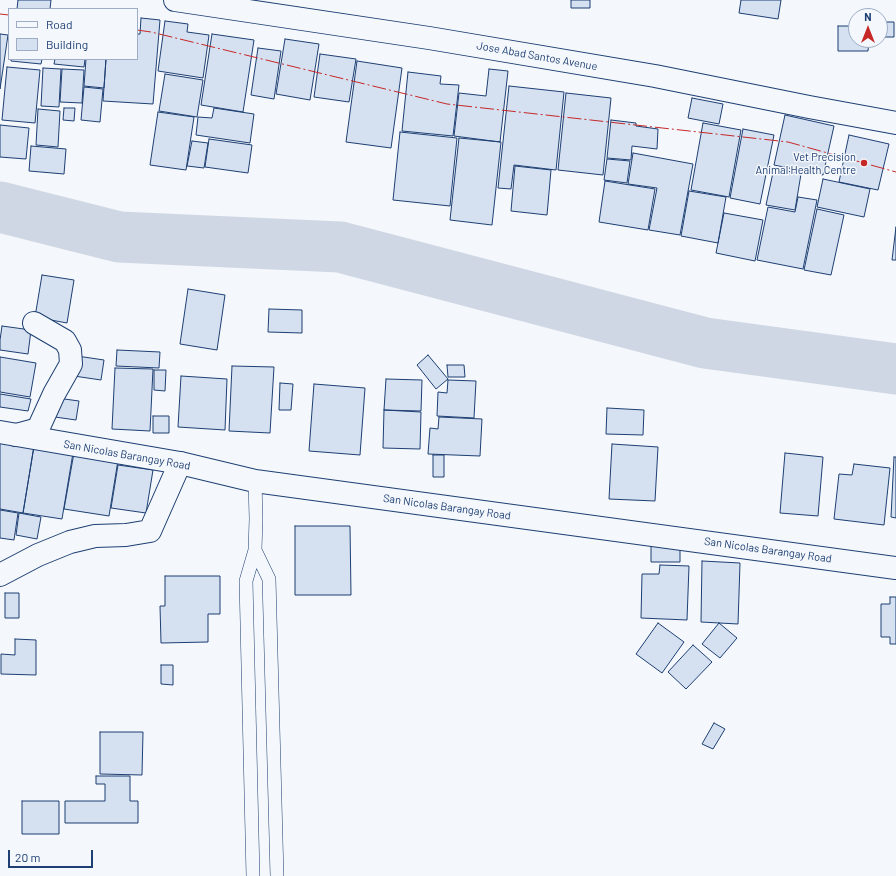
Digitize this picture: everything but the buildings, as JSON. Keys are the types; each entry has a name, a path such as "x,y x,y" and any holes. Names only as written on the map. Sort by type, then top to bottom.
{"main road":[{"name":"Jose Abad Santos Avenue","path":"175,0 429,38 655,76 896,123"},
{"path":"8,434 38,429 54,394 72,364 70,350 65,341 34,323"},
{"name":"San Nicolas Barangay Road","path":"8,434 180,463 255,481 896,568"},
{"path":"0,575 38,555 70,542 95,536 126,535 150,531 180,463"}],"lane":[{"path":"253,876 246,581 255,550 255,481"},
{"path":"255,550 268,579 277,876"}],"waterway":[{"path":"0,207 119,237 340,247 705,343 896,369"}],"power":[{"path":"0,14 8,15"},
{"path":"138,30 151,32 447,104 788,142 896,172"}],"place":[{"name":"Vet Precision Animal Health Centre","path":"864,163"}]}
